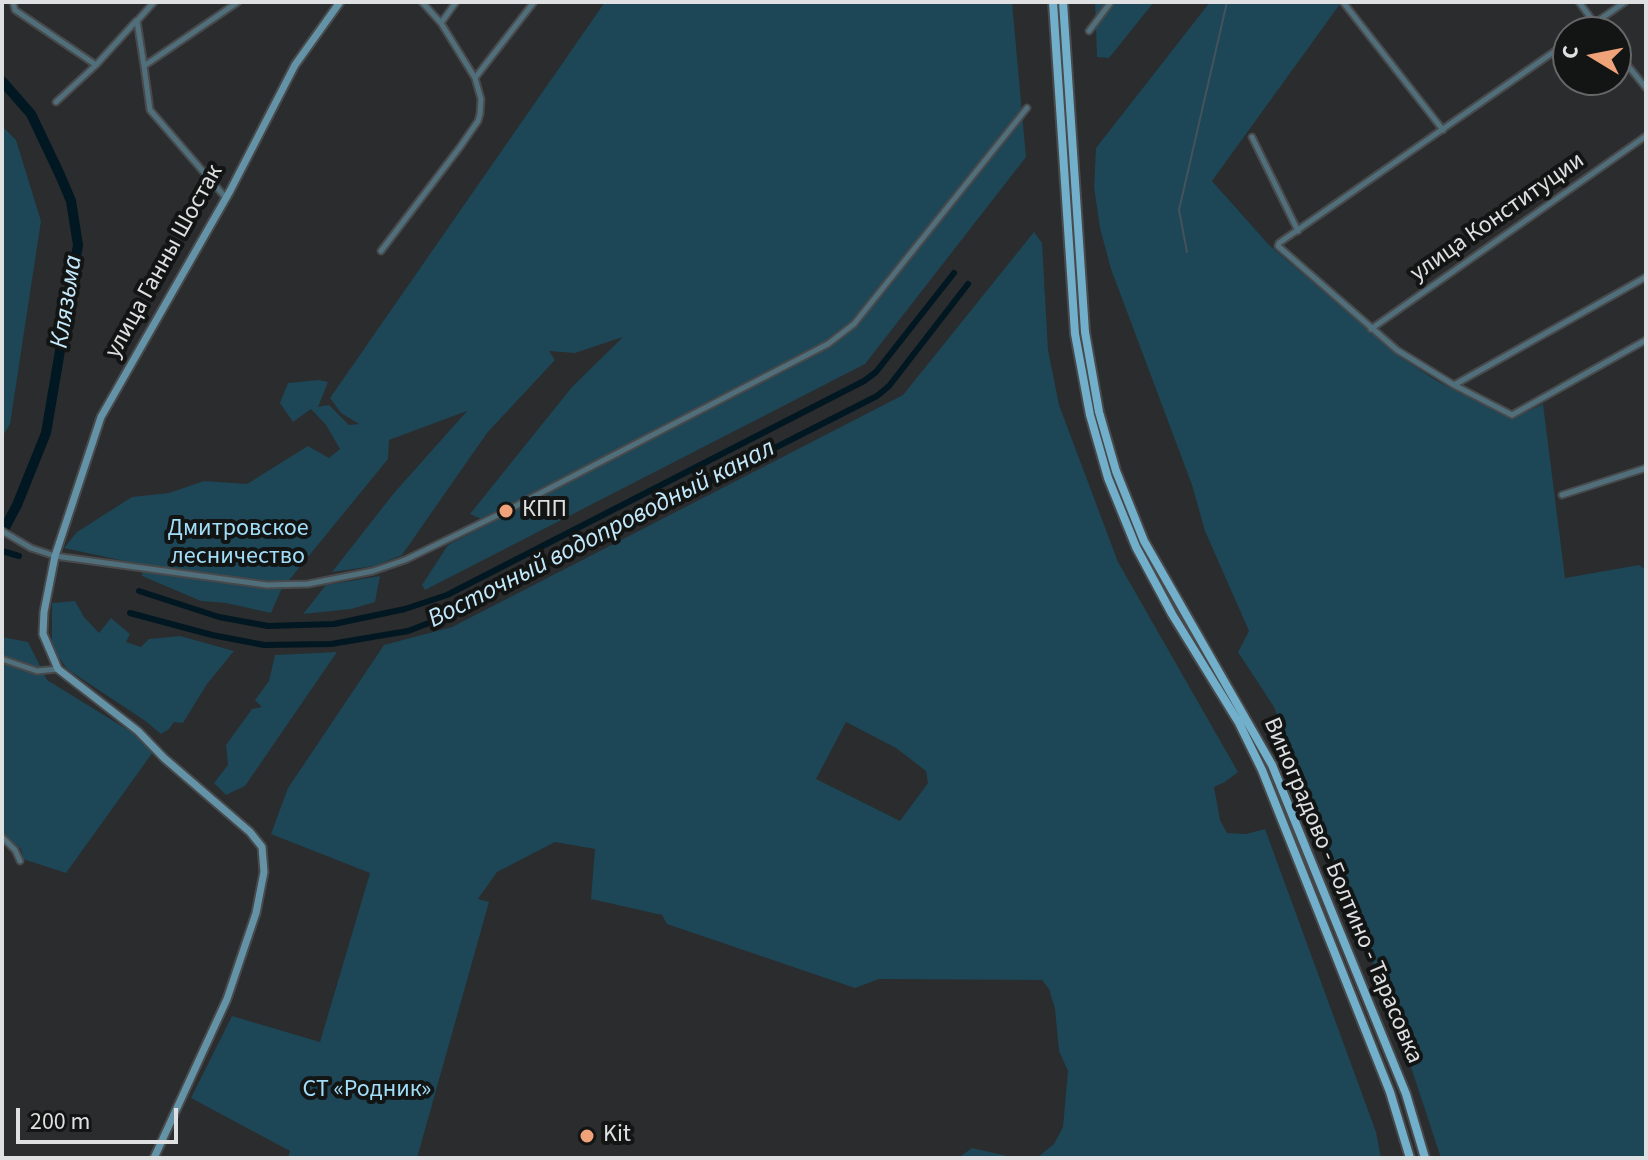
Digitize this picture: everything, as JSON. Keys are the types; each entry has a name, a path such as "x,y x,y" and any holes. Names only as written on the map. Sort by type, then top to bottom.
{"main road":[{"name":"улица Ганны Шостак","path":"58,669 43,634 44,612 55,556 101,417 226,198 295,65 340,2"},
{"name":"Виноградово - Болтино - Тарасовка","path":"1053,2 1075,334 1090,415 1108,478 1136,547 1172,614 1239,723 1262,770 1390,1092 1409,1158"},
{"name":"Виноградово - Болтино - Тарасовка","path":"1063,2 1085,332 1099,412 1116,471 1144,541 1272,765 1406,1094 1425,1158"},
{"path":"58,669 138,731 164,758 250,832 262,847 264,872 256,913 221,1016 154,1158"}],"street":[{"path":"13,2 15,10 96,65"},
{"path":"56,102 96,65 154,2"},
{"path":"144,66 238,2"},
{"path":"381,251 478,121 481,99 475,78 441,23 422,2"},
{"path":"441,23 456,2"},
{"path":"475,78 534,2"},
{"path":"1089,31 1111,2"},
{"path":"1343,2 1443,130"},
{"path":"1605,16 1625,2"},
{"path":"137,21 150,110 226,198"},
{"path":"1552,53 1278,246 1397,350 1454,385 1512,415 1646,340"},
{"path":"1632,71 1646,88"},
{"path":"2,531 55,556 267,585 308,584 373,571 405,560 487,521 828,344 854,324 1027,108"},
{"name":"улица Конституции","path":"1371,329 1646,136"},
{"path":"1252,137 1298,231"},
{"path":"1454,385 1646,277"},
{"path":"1562,495 1646,468"},
{"path":"2,659 37,671 58,669"},
{"path":"2,837 15,850 20,861"}],"green space":[{"name":"Дмитровское лесничество","path":"605,2 1012,2 1026,157 865,364 425,590 422,585 448,545 490,523 470,514 572,387 623,337 575,353 549,351 555,360 487,433 402,555 375,566 332,572 394,493 467,411 389,440 388,459 281,590 271,613 201,601 142,576 143,565 64,548 77,532 132,497 169,493 204,481 247,484 308,446 329,458 340,449 326,425 311,409 293,422 280,403 288,383 328,382 318,407 329,405 349,425 359,424 341,413 330,398"},
{"path":"1095,2 1154,2 1109,58 1097,57"},
{"path":"1210,2 1340,4 1212,181 1269,245 1399,356 1437,381 1511,419 1543,404 1565,578 1639,565 1646,570 1646,1158 1441,1158 1395,1019 1274,707 1238,652 1249,631 1205,531 1192,485 1111,269 1100,228 1094,187 1096,148"},
{"path":"2,126 16,140 41,221 10,424 2,437"},
{"name":"СТ «Родник»","path":"1034,232 1042,243 1048,350 1059,405 1118,562 1238,772 1214,787 1220,820 1227,833 1246,834 1265,829 1376,1132 1381,1158 1016,1158 1039,1156 1054,1144 1063,1127 1068,1071 1059,1051 1055,1009 1049,989 1042,980 879,979 855,988 667,924 662,915 591,899 595,849 555,842 497,872 478,899 489,902 417,1158 288,1158 290,1151 191,1098 232,1016 320,1042 370,873 271,834 288,788 384,645 452,627 903,395","holes":["846,722 896,748 926,771 928,783 900,821 816,779"]},
{"path":"380,576 375,602 351,609 303,614 326,585"},
{"path":"75,601 99,633 111,618 130,634 126,642 141,647 149,639 180,636 234,651 207,684 183,723 174,722 161,734 67,669 52,647 52,603"},
{"path":"2,637 28,642 47,680 133,733 153,752 66,873 23,859 21,849 2,835"},
{"path":"337,652 245,786 226,795 214,783 228,765 226,745 252,709 262,707 255,700 269,681 275,655"},
{"path":"972,1148 1016,1158 958,1158"}],"waterway":[{"path":"1187,252 1179,210 1227,2"},
{"name":"Клязьма","path":"2,81 31,114 60,175 71,201 78,245 46,433 17,505 2,533"},
{"name":"Восточный водопроводный канал","path":"139,591 219,617 268,626 334,624 405,609 447,595 864,381 876,372 954,273"},
{"name":"Восточный водопроводный канал","path":"130,613 264,645 331,644 408,631 455,613 877,396 889,386 968,284"},
{"name":"Восточный водопроводный канал","path":"2,551 19,556"}],"place":[{"name":"КПП","path":"506,511"},
{"name":"Kit","path":"587,1136"}]}
